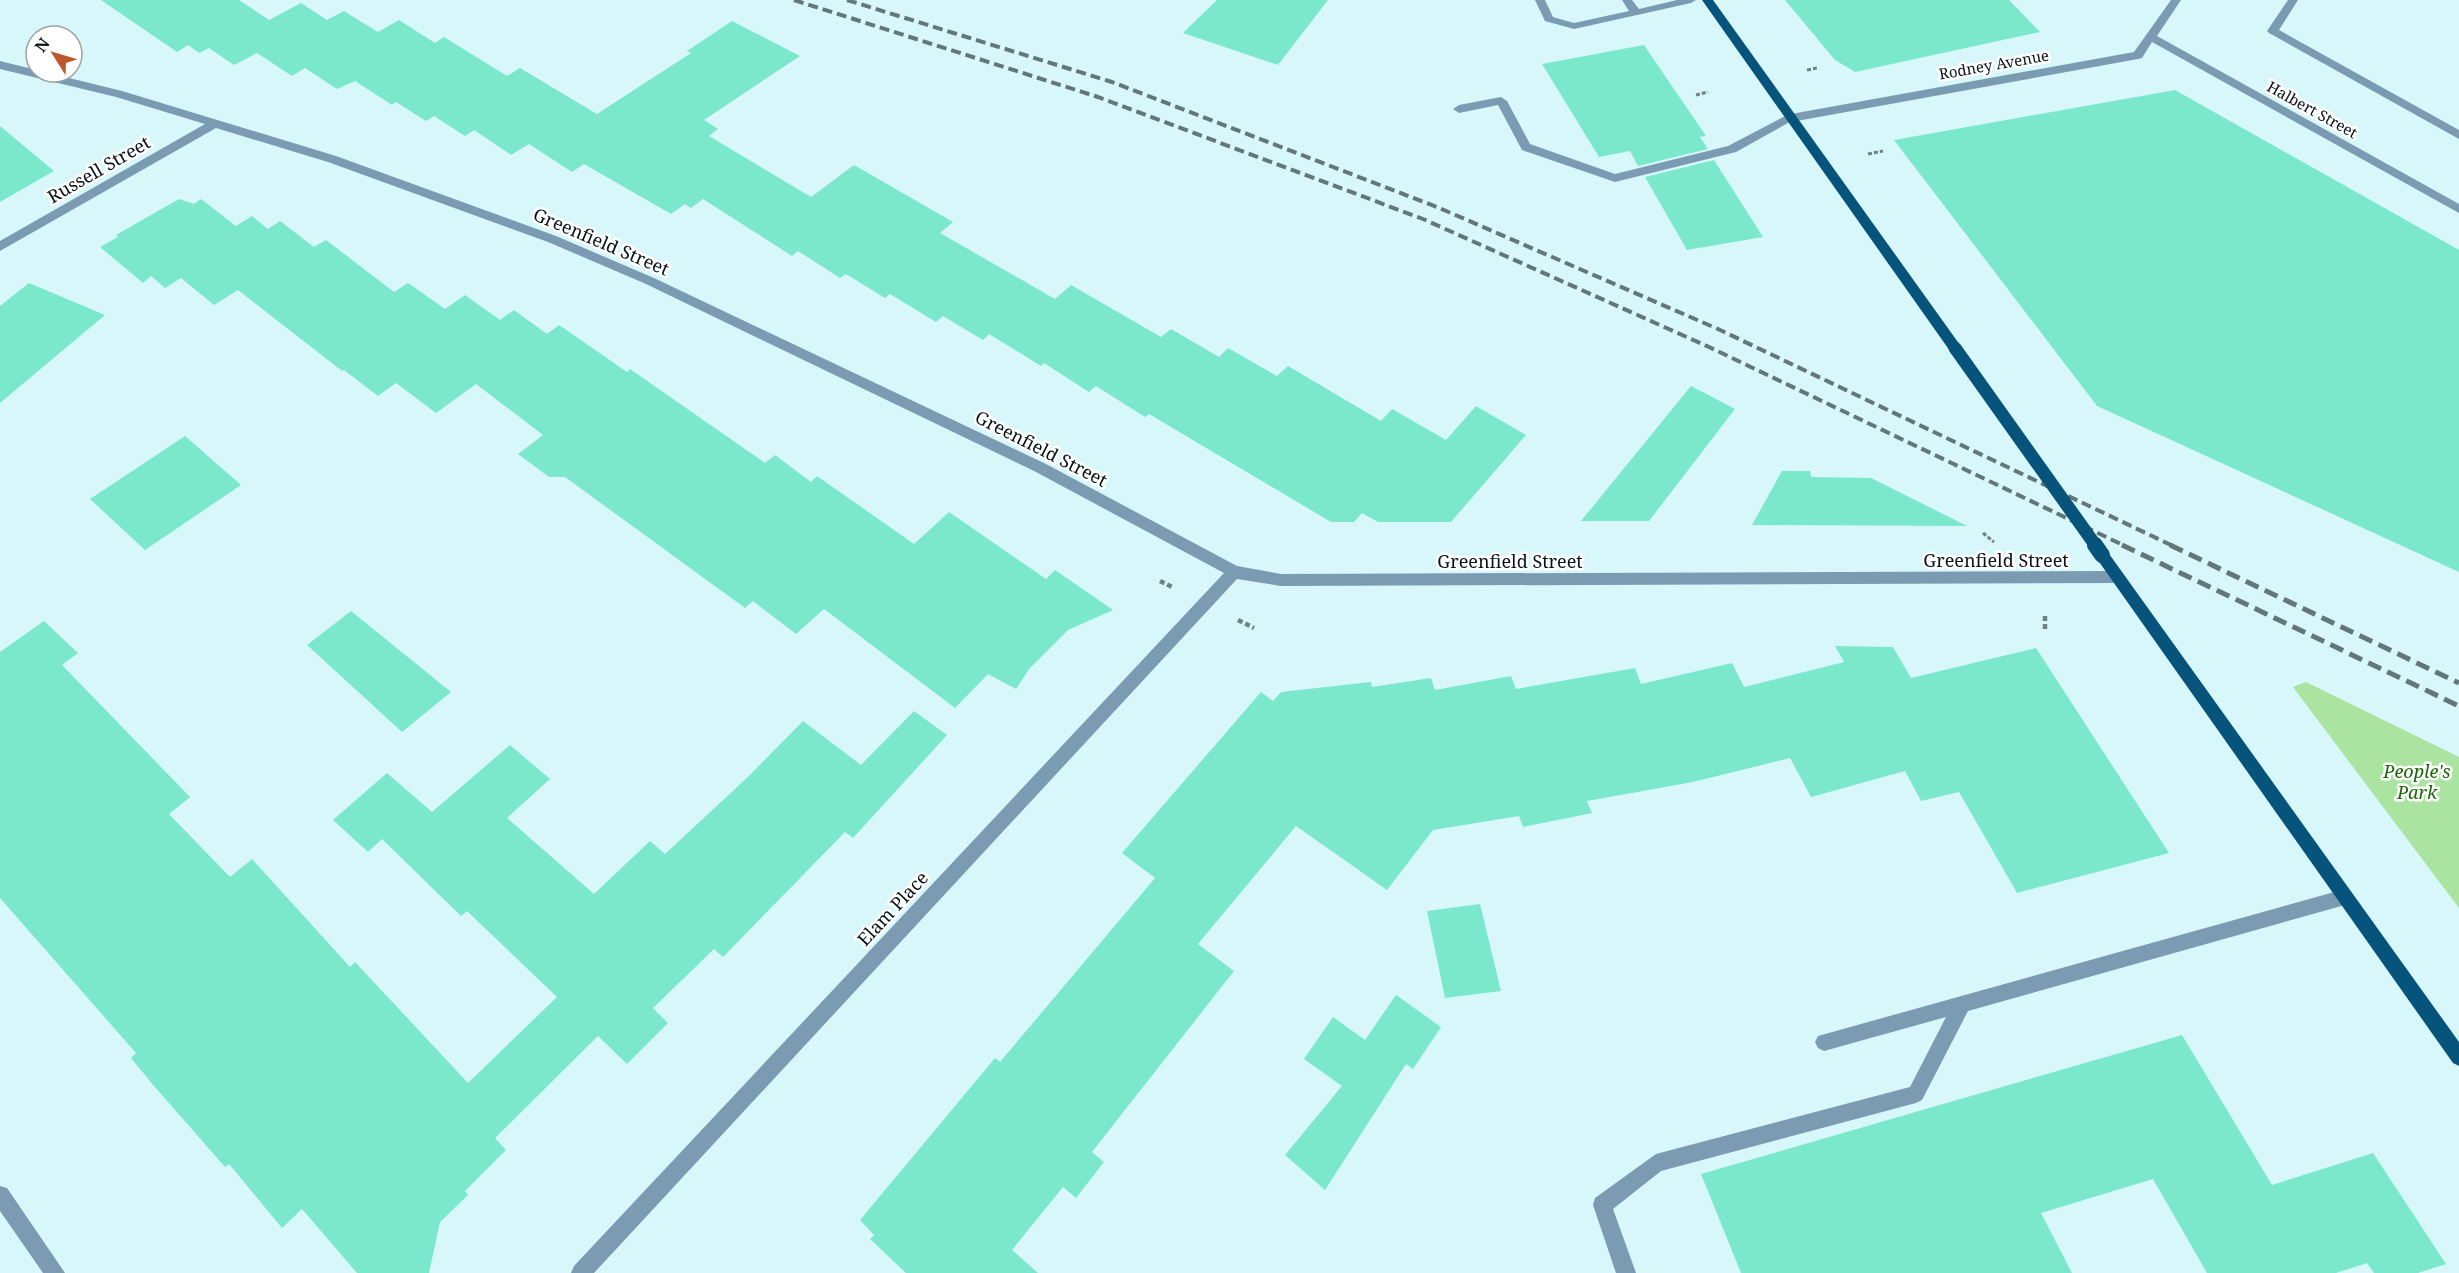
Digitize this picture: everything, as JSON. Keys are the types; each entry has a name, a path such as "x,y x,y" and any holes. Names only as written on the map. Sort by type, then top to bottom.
{"main road":[{"path":"1707,0 2459,1058"}],"street":[{"path":"1540,0 1549,19 1574,26 1691,0"},
{"path":"1627,0 1635,13"},
{"name":"Rodney Avenue","path":"1459,109 1501,101 1526,147 1615,177 1732,149 1791,118 2138,55 2176,0"},
{"path":"2293,0 2273,31 2459,135"},
{"name":"Halbert Street","path":"2151,37 2459,209"},
{"name":"Greenfield Street","path":"0,65 118,94 332,159 552,239 650,281 1041,468 1234,572 1281,580 2117,577"},
{"name":"Russell Street","path":"0,247 216,123"},
{"name":"Elam Place","path":"580,1273 1234,572"},
{"path":"1824,1042 2345,897"},
{"path":"1626,1273 1602,1205 1656,1164 1916,1094 1962,1004"},
{"path":"0,1195 55,1273"}],"path":[{"path":"1807,70 1817,68"},
{"path":"1696,94 1708,92"},
{"path":"1868,154 1883,151"},
{"path":"1983,533 2000,546"},
{"path":"1160,581 1175,589"},
{"path":"2045,616 2045,628"},
{"path":"1237,619 1254,628"}],"green space":[{"name":"People's Park","path":"2306,682 2459,757 2459,908 2293,687"}],"building":[{"path":"101,0 239,0 269,20 301,3 327,20 344,11 378,32 399,20 435,43 444,37 507,76 520,68 597,114 691,53 687,51 732,21 800,56 704,120 718,129 709,136 811,197 854,165 953,222 940,233 1055,299 1071,285 1161,337 1171,329 1219,357 1228,348 1277,376 1288,366 1381,421 1392,409 1446,440 1476,406 1526,435 1451,522 1378,522 1362,513 1354,522 1331,522 1149,414 1145,417 1096,386 1089,392 1044,363 1041,366 989,334 983,340 943,316 936,322 890,294 885,298 846,274 840,278 798,251 792,256 703,199 691,208 685,204 671,214 584,164 572,172 529,144 511,155 474,130 465,136 434,116 426,121 396,102 392,105 355,81 337,89 305,68 292,76 257,53 234,65 209,48 199,53 188,45 177,52"},
{"path":"1217,0 1328,0 1278,65 1183,33"},
{"path":"1785,0 2009,0 2040,32 1855,72 1835,60"},
{"path":"1644,45 1706,136 1700,137 1708,149 1638,166 1630,151 1599,157 1542,64"},
{"path":"2175,90 2459,250 2459,572 2097,406 1894,140"},
{"path":"0,126 54,171 0,202"},
{"path":"1714,160 1763,237 1687,250 1645,177"},
{"path":"179,199 194,204 201,199 236,226 252,216 268,229 280,221 314,247 326,240 394,292 408,283 445,309 465,295 500,320 514,310 547,334 559,325 627,372 630,369 765,463 775,455 811,482 817,476 914,544 949,512 1046,579 1055,570 1113,610 1068,630 1029,669 1016,689 988,674 955,708 824,609 796,634 753,601 745,608 565,477 549,477 518,454 543,435 476,384 436,413 396,383 378,396 238,290 214,305 181,278 165,288 151,276 143,283 100,247 118,237 116,235"},
{"path":"29,283 105,315 0,403 0,306"},
{"path":"1691,386 1735,409 1649,521 1581,521"},
{"path":"185,436 241,485 145,550 90,499"},
{"path":"1782,471 1810,471 1811,477 1871,478 1967,526 1752,525"},
{"path":"351,611 451,692 402,732 307,645"},
{"path":"44,621 78,653 62,665 190,797 169,814 230,877 252,859 350,967 355,962 468,1083 557,997 467,911 461,916 382,839 368,852 333,820 387,773 432,812 510,745 550,779 507,818 594,894 650,841 665,854 750,775 803,721 861,765 914,711 947,735 853,838 845,832 723,957 714,949 653,1008 668,1023 627,1064 598,1036 495,1138 506,1150 465,1191 468,1195 440,1222 429,1273 357,1273 302,1209 282,1228 229,1164 225,1167 154,1086 131,1058 136,1053 0,898 0,652"},
{"path":"1835,646 1893,647 1911,678 2036,648 2169,853 2017,893 1959,792 1921,801 1905,771 1811,797 1790,758 1693,782 1587,801 1592,813 1523,827 1519,816 1433,830 1387,890 1296,826 1198,944 1234,971 1092,1152 1104,1162 1076,1198 1063,1187 1012,1250 1038,1273 906,1273 870,1239 874,1235 860,1220 995,1058 1000,1062 1155,878 1122,853 1261,692 1273,701 1281,692 1371,682 1372,687 1431,678 1435,690 1511,676 1516,689 1635,668 1641,684 1732,663 1744,687 1844,662"},
{"path":"1480,904 1501,991 1445,998 1427,911"},
{"path":"1396,995 1441,1027 1413,1069 1406,1064 1325,1190 1285,1155 1342,1086 1304,1059 1333,1017 1365,1040"},
{"path":"2182,1035 2272,1185 2373,1153 2446,1264 2418,1273 2374,1273 2367,1263 2336,1273 2207,1273 2153,1179 2041,1213 2072,1273 1741,1273 1701,1174"}],"railway":[{"path":"794,0 1098,97 1423,219 1709,347 2125,546"},
{"path":"847,0 1112,82 1437,207 1718,329 2173,546"},
{"path":"2122,545 2459,706"},
{"path":"2170,545 2459,683"}]}
